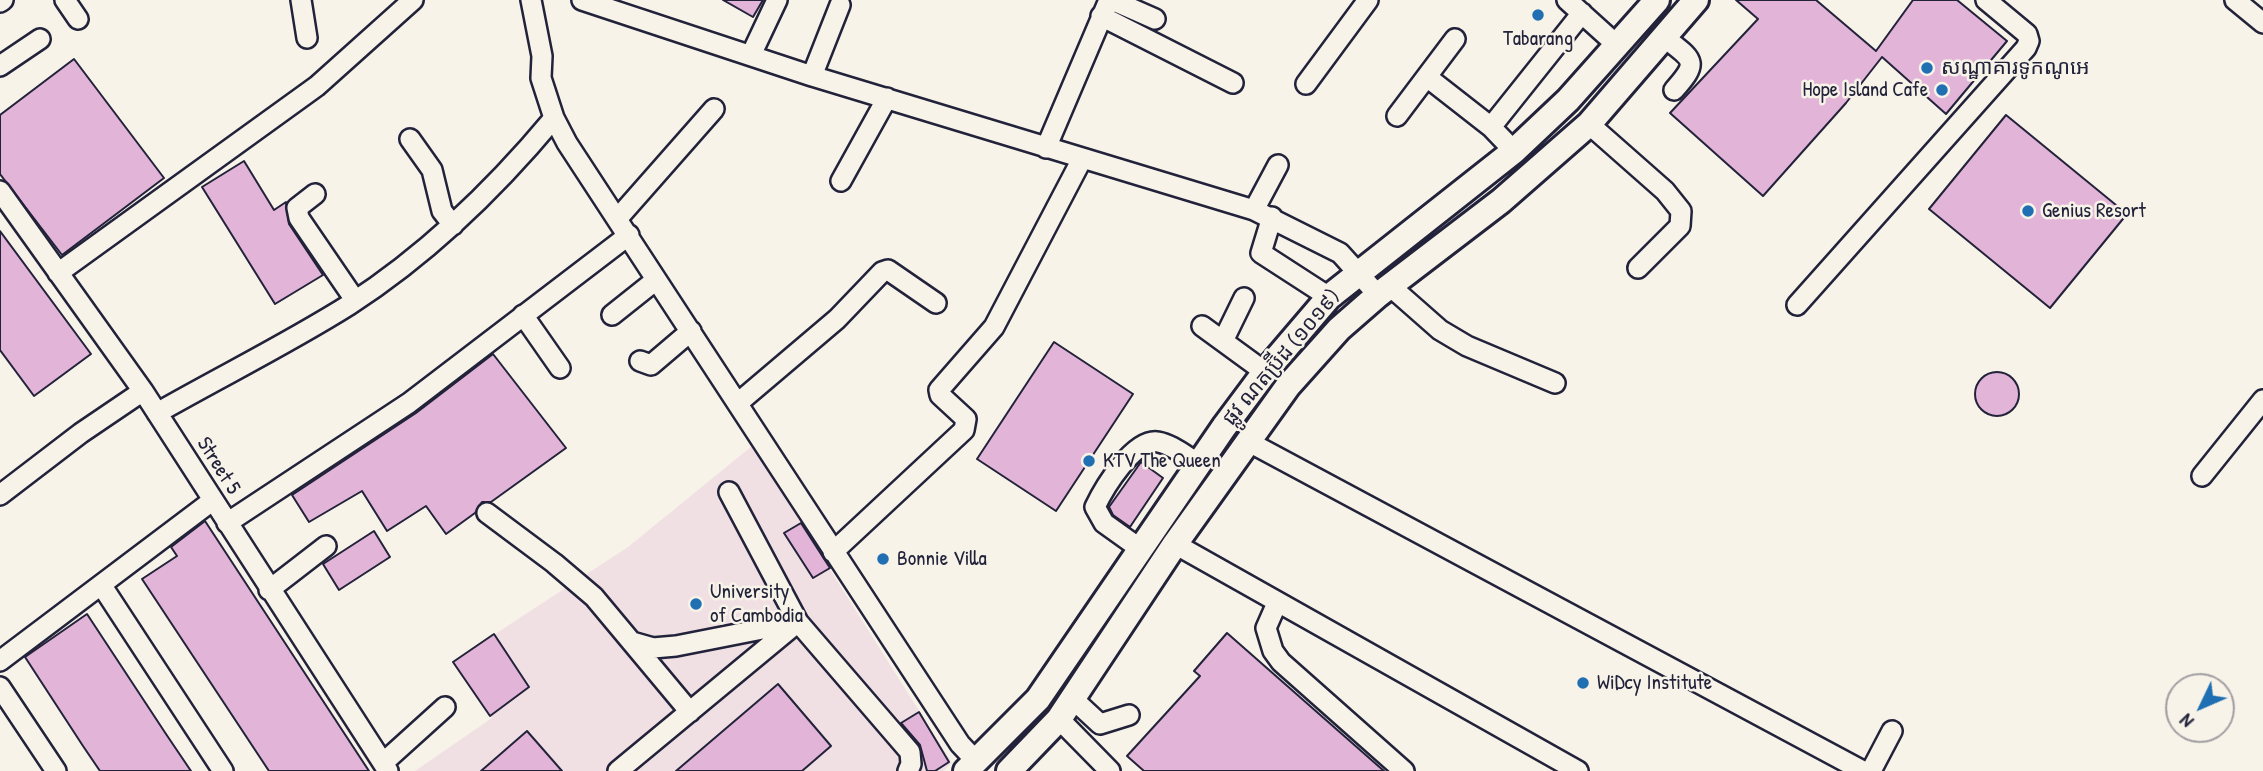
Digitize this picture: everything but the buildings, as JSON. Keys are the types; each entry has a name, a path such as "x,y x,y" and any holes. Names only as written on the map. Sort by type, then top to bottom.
{"main road":[{"name":"ផ្លូវ ណតប្រ៊ីដ (១០១៩)","path":"972,767 1038,699 1198,463 1265,372 1329,297 1514,151 1618,46 1657,0"},
{"name":"ផ្លូវ ណតប្រ៊ីដ (១០១៩)","path":"1010,771 1066,709 1175,544 1247,441 1305,367 1339,329 1384,290 1501,201 1589,124 1696,0"}],"street":[{"path":"65,0 78,19"},
{"path":"301,0 307,38"},
{"path":"58,273 317,86 413,0"},
{"path":"531,0 542,56 541,78 554,118 567,143 960,744 972,767"},
{"path":"582,0 812,76 1263,213 1340,253 1359,272 1467,346 1555,383"},
{"path":"751,55 777,0"},
{"path":"1306,84 1368,0"},
{"path":"1797,305 2026,48 2029,41 2026,33 1986,0"},
{"path":"2235,0 2263,23"},
{"path":"812,76 840,5"},
{"path":"1107,5 1154,19"},
{"path":"1107,5 1233,83"},
{"path":"1046,148 1107,5"},
{"path":"1491,127 1575,7 1618,46"},
{"path":"1397,116 1455,38"},
{"path":"1665,38 1689,57 1692,64 1691,71 1674,90"},
{"path":"0,66 40,39"},
{"path":"1427,77 1491,127 1514,151"},
{"path":"841,181 887,98"},
{"path":"618,218 714,109"},
{"path":"157,412 355,300 474,208 554,118"},
{"path":"1589,124 1665,191 1681,211 1680,226 1638,268"},
{"path":"410,139 432,170 442,211 453,225"},
{"path":"833,552 964,430 966,419 939,390 994,327 1082,159"},
{"path":"1278,165 1263,213 1261,253 1329,297"},
{"name":"Street 5","path":"0,191 143,391 385,767"},
{"path":"315,194 297,208 299,218 355,300"},
{"path":"227,523 409,403 629,235"},
{"path":"738,403 837,319 882,272 888,271 936,303"},
{"path":"612,315 656,280"},
{"path":"1223,341 1244,298"},
{"path":"523,315 560,368"},
{"path":"1202,326 1265,372"},
{"path":"640,361 651,365 691,331"},
{"path":"0,495 81,433 143,391"},
{"path":"2202,476 2263,400"},
{"path":"1247,441 1863,771"},
{"path":"1139,548 1104,523 1095,507 1102,493 1134,451 1145,443 1160,442 1198,463"},
{"path":"729,492 798,622 910,752 911,764 908,771"},
{"path":"0,661 212,500"},
{"path":"487,513 554,562 594,597 690,712"},
{"path":"1175,544 1578,771"},
{"path":"269,590 326,546"},
{"path":"102,586 223,771"},
{"path":"1277,603 1266,628 1273,651 1281,662 1404,771"},
{"path":"632,642 653,648 676,646 798,622"},
{"path":"618,771 798,622"},
{"path":"0,687 56,771"},
{"path":"385,767 445,707"},
{"path":"1066,709 1100,724 1129,715"},
{"path":"1066,709 1110,771"},
{"path":"1871,771 1892,731"}],"shaded area":[{"name":"University of Cambodia","path":"752,446 952,763 943,771 415,771 492,718 454,661 628,547"}],"place":[{"name":"Tabarang","path":"1538,15"},
{"name":"សណ្ឋាគារទូកណូអេ","path":"1927,68"},
{"name":"Hope Island Cafe","path":"1942,90"},
{"name":"Genius Resort","path":"2028,211"},
{"name":"KTV The Queen","path":"1089,461"},
{"name":"Bonnie Villa","path":"883,559"},
{"name":"University of Cambodia","path":"696,604"},
{"name":"WiDcy Institute","path":"1583,683"}]}
